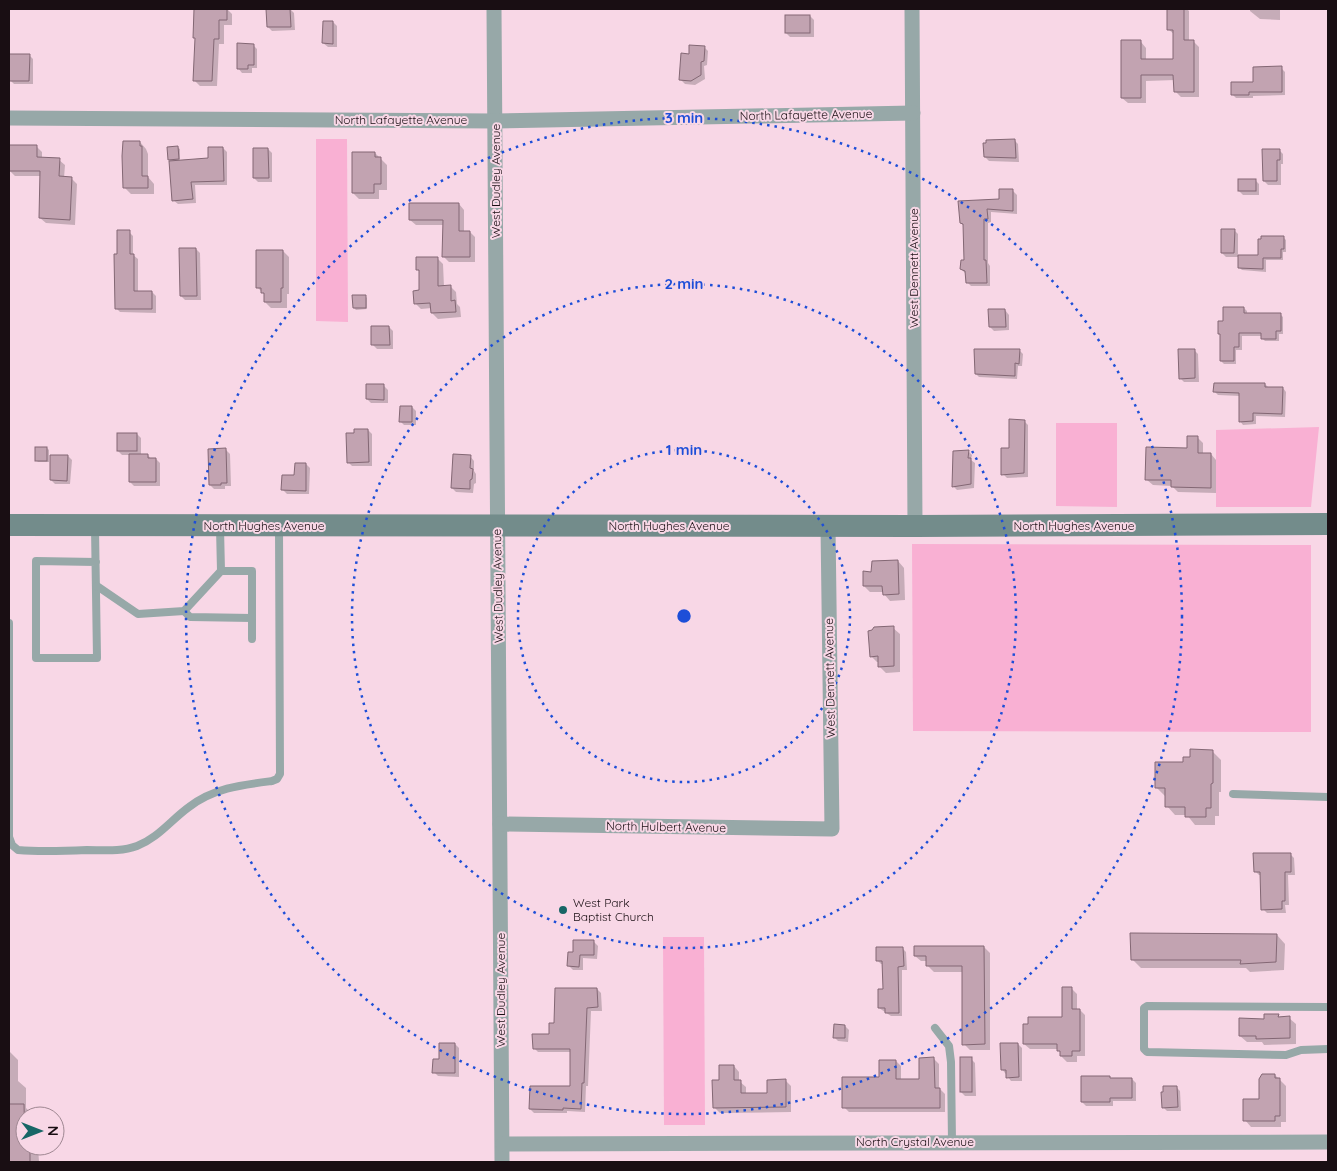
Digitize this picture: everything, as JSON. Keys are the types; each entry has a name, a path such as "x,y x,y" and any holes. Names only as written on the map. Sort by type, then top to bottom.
{"street":[{"name":"West Dudley Avenue","path":"494,9 502,1162"},
{"name":"West Dennett Avenue","path":"912,9 915,526"},
{"name":"North Lafayette Avenue","path":"9,118 495,121 913,113"},
{"name":"North Hughes Avenue","path":"9,525 915,526 1328,524"},
{"name":"West Dennett Avenue","path":"828,526 832,829"},
{"name":"North Hulbert Avenue","path":"500,824 832,829"},
{"name":"North Crystal Avenue","path":"503,1144 1328,1142"}],"lane":[{"path":"95,526 97,586 97,658 36,658 36,561 96,562"},
{"path":"97,586 138,614 184,611 221,571 220,526"},
{"path":"9,623 10,842 18,850 35,851 121,850 135,846 152,839 206,795 235,786 272,782 280,774 279,526"},
{"path":"221,571 252,571 252,639"},
{"path":"184,611 190,617 252,618"},
{"path":"1233,794 1328,797"},
{"path":"1328,1007 1147,1006 1144,1008 1144,1049 1147,1052 1286,1055 1301,1050 1328,1049"},
{"path":"935,1028 949,1046 952,1142"}],"shaded area":[{"path":"316,139 347,139 348,322 316,321"},
{"path":"1056,423 1117,423 1117,507 1056,506"},
{"path":"1319,427 1311,507 1216,507 1216,430"},
{"path":"912,544 1311,545 1311,732 913,731"},
{"path":"663,937 704,937 705,1125 664,1125"}],"building":[{"path":"194,9 227,9 227,20 219,20 219,39 214,39 212,81 193,81"},
{"path":"266,9 290,9 291,27 267,27"},
{"path":"1167,9 1184,9 1184,40 1194,40 1194,92 1174,92 1173,75 1141,75 1141,98 1121,98 1121,40 1141,40 1141,59 1173,59 1173,30 1167,30"},
{"path":"785,15 810,15 810,33 785,33"},
{"path":"323,21 333,21 333,44 322,43"},
{"path":"237,43 254,44 254,65 248,65 248,69 237,69"},
{"path":"689,45 705,46 704,61 701,62 701,75 691,81 679,80 681,53 689,54"},
{"path":"9,54 30,54 29,81 9,81"},
{"path":"1282,66 1282,92 1249,92 1249,95 1231,95 1231,82 1253,82 1253,67"},
{"path":"1015,139 1016,158 984,157 983,143 986,143 986,140"},
{"path":"123,141 140,141 140,146 142,146 142,176 148,176 148,188 123,188"},
{"path":"9,145 37,145 37,157 60,158 59,176 72,177 70,220 39,218 40,171 9,171"},
{"path":"178,146 179,159 168,160 167,147"},
{"path":"208,147 223,147 224,181 191,182 193,199 172,201 169,161 208,158"},
{"path":"253,148 268,148 269,178 253,178"},
{"path":"1262,149 1280,149 1280,160 1277,160 1277,181 1263,181"},
{"path":"352,152 375,152 375,157 381,157 381,184 374,184 374,193 352,193"},
{"path":"1238,179 1256,179 1256,191 1238,191"},
{"path":"999,189 1013,189 1013,211 987,209 988,219 984,219 984,260 986,260 987,283 966,283 965,271 960,269 961,260 964,260 963,224 960,223 958,201 999,199"},
{"path":"409,203 459,203 459,231 470,231 470,257 442,257 443,220 409,220"},
{"path":"1221,229 1235,229 1234,253 1221,253"},
{"path":"117,230 130,230 130,254 134,254 134,291 152,291 152,309 115,309 114,254 117,254"},
{"path":"1261,236 1284,236 1284,249 1281,249 1281,258 1263,258 1263,269 1238,268 1238,255 1258,255 1258,239 1261,239"},
{"path":"179,248 196,248 197,296 180,296"},
{"path":"256,250 283,250 281,302 264,302 264,293 261,293 261,288 256,288"},
{"path":"416,257 438,257 438,286 451,285 451,301 455,300 456,312 431,313 430,303 414,304 413,291 419,290 419,270 416,270"},
{"path":"352,295 366,295 366,308 353,308"},
{"path":"1223,307 1244,307 1244,313 1281,313 1281,331 1276,331 1276,339 1261,339 1261,333 1239,333 1239,347 1234,347 1234,361 1220,361 1218,321 1223,321"},
{"path":"988,309 1005,309 1006,327 989,327"},
{"path":"371,326 389,326 390,345 371,345"},
{"path":"974,349 1020,349 1019,364 1015,363 1015,376 975,374"},
{"path":"1178,349 1195,349 1195,378 1179,379"},
{"path":"1214,383 1265,383 1265,387 1283,387 1282,414 1253,413 1253,421 1239,422 1239,393 1213,392"},
{"path":"366,384 384,384 384,400 366,399"},
{"path":"400,406 412,406 412,422 399,422"},
{"path":"1009,419 1025,420 1024,473 1001,475 1001,448 1009,448"},
{"path":"354,429 368,429 369,462 347,463 346,433 354,433"},
{"path":"117,433 137,433 137,451 117,451"},
{"path":"1187,436 1198,436 1198,453 1211,453 1211,488 1171,487 1171,480 1145,480 1146,447 1187,448"},
{"path":"35,447 47,447 47,461 35,461"},
{"path":"226,448 227,483 209,485 208,449"},
{"path":"969,450 968,458 971,458 971,484 952,487 953,451"},
{"path":"129,454 148,454 148,458 156,458 156,482 129,482"},
{"path":"453,454 471,455 470,468 473,469 470,489 451,488"},
{"path":"50,455 68,455 67,481 50,480"},
{"path":"295,463 306,463 306,491 281,490 282,475 294,475"},
{"path":"898,560 899,594 883,595 882,586 863,586 863,571 871,572 872,561"},
{"path":"894,626 894,666 878,667 878,656 870,657 868,631 874,627"},
{"path":"1190,749 1213,750 1211,808 1206,808 1206,817 1185,817 1185,807 1165,807 1165,788 1155,788 1155,762 1183,762 1183,757 1190,757"},
{"path":"1253,853 1291,853 1291,872 1285,872 1285,901 1282,901 1282,909 1261,910 1260,872 1254,872"},
{"path":"1130,933 1277,934 1276,962 1240,964 1241,960 1131,960"},
{"path":"573,940 594,940 594,955 580,955 579,967 567,966 568,952 573,952"},
{"path":"914,946 984,946 985,1044 962,1045 962,966 926,966 926,956 914,956"},
{"path":"876,947 903,947 904,966 898,967 899,1013 885,1013 885,1008 878,1008 878,989 883,989 882,961 876,961"},
{"path":"1062,987 1072,987 1072,1009 1080,1009 1080,1051 1072,1051 1072,1056 1060,1056 1060,1051 1057,1051 1057,1044 1023,1044 1023,1024 1028,1024 1028,1017 1062,1017"},
{"path":"555,988 597,988 598,1007 587,1008 581,1109 529,1109 530,1086 570,1086 570,1049 533,1049 532,1034 549,1034 549,1023 554,1023"},
{"path":"1264,1014 1279,1014 1278,1017 1290,1016 1290,1038 1256,1039 1256,1036 1239,1036 1239,1018 1264,1019"},
{"path":"834,1024 845,1025 845,1038 833,1038"},
{"path":"439,1043 455,1043 455,1073 432,1073 433,1059 439,1059"},
{"path":"1000,1043 1018,1043 1019,1077 1006,1078 1006,1070 1001,1070"},
{"path":"934,1057 935,1088 940,1088 940,1108 842,1108 842,1077 879,1077 879,1060 896,1060 896,1079 919,1079 919,1058"},
{"path":"960,1057 972,1057 972,1092 960,1092"},
{"path":"719,1065 734,1065 734,1080 741,1080 741,1093 767,1093 767,1080 786,1079 786,1107 713,1108 712,1080 719,1080"},
{"path":"1262,1074 1275,1074 1275,1078 1280,1078 1280,1116 1275,1116 1275,1121 1243,1121 1243,1099 1259,1099 1259,1079"},
{"path":"1081,1076 1132,1078 1132,1098 1110,1098 1110,1102 1081,1102"},
{"path":"1163,1086 1177,1086 1178,1107 1162,1108 1161,1092 1163,1092"},
{"path":"9,1104 24,1104 24,1106 15,1106 15,1156 30,1156 30,1162 9,1162"}],"place":[{"name":"West Park Baptist Church","path":"563,910"}]}
